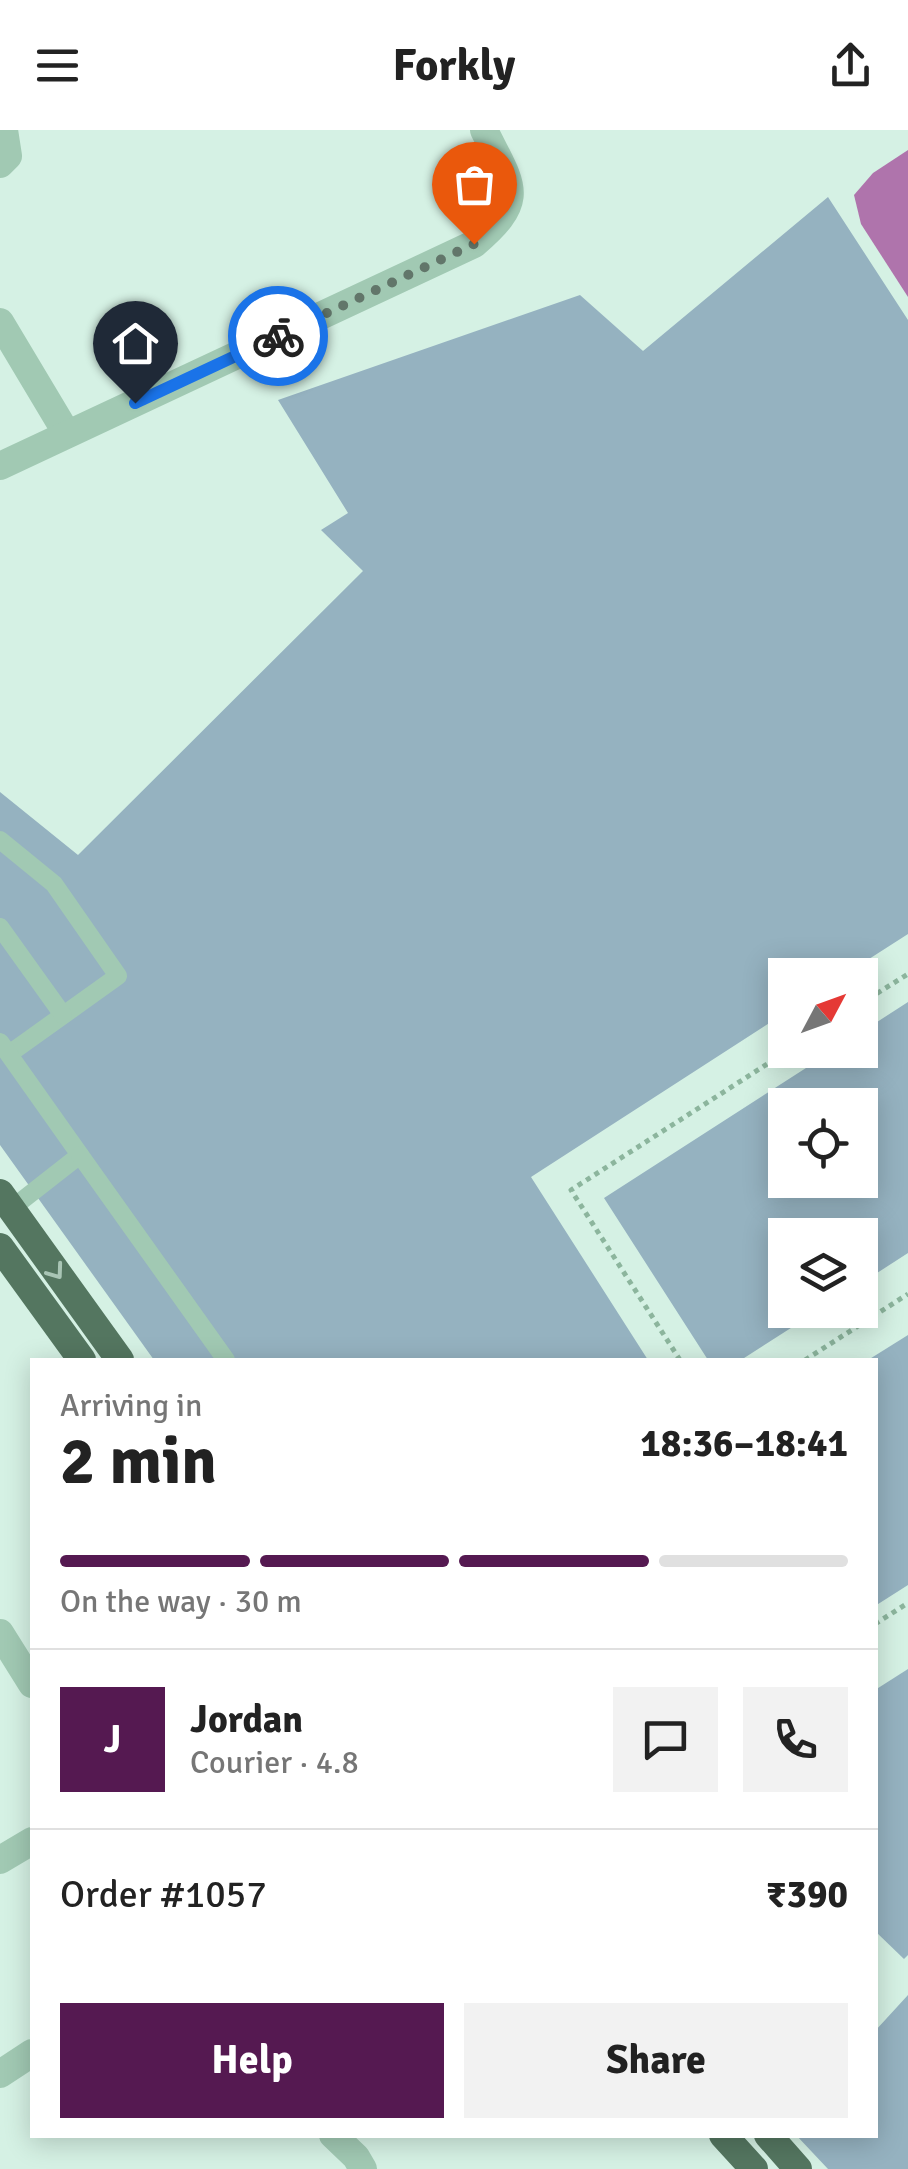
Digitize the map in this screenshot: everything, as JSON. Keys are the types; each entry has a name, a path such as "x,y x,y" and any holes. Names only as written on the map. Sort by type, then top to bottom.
{"main road":[{"path":"6,1200 119,1358"},
{"path":"0,1249 81,1358"},
{"path":"726,2138 754,2169"},
{"path":"771,2138 798,2169"}],"street":[{"path":"0,164 8,156 4,130"},
{"path":"0,466 474,244 502,220 511,204 510,182 484,130"},
{"path":"0,322 68,434"},
{"path":"5,1650 30,1681"},
{"path":"0,1860 30,1842"},
{"path":"0,2074 30,2054"},
{"path":"335,2138 364,2169"}],"lane":[{"path":"0,840 54,884 118,976 62,1015 4,1048 225,1358"},
{"path":"0,927 62,1015"},
{"path":"6,1200 80,1155"}],"path":[{"path":"878,993 908,974"},
{"path":"679,1358 571,1190 768,1063"},
{"path":"808,1358 908,1294"},
{"path":"878,1622 908,1603"}],"shaded area":[{"path":"908,150 908,297 861,224 854,195 873,173"},
{"path":"828,197 908,320 908,934 871,958 768,958 768,1024 531,1177 647,1358 153,1358 0,1145 0,792 78,855 363,571 321,530 348,513 278,400 580,295 643,351"},
{"path":"908,1002 908,1253 878,1272 878,1218 768,1218 768,1328 791,1328 744,1358 707,1358 604,1198 768,1092 768,1198 878,1198 878,1088 775,1088 806,1068 878,1068 878,1021"},
{"path":"908,1335 908,1585 878,1604 878,1358 871,1358"},
{"path":"908,1669 908,1955 904,1959 878,1934 878,1688"},
{"path":"908,1995 908,2169 828,2169 799,2138 878,2138 878,2028"}],"way so far":[{"path":"278,336 474,244"}],"route":[{"path":"135,403 278,336"}]}
